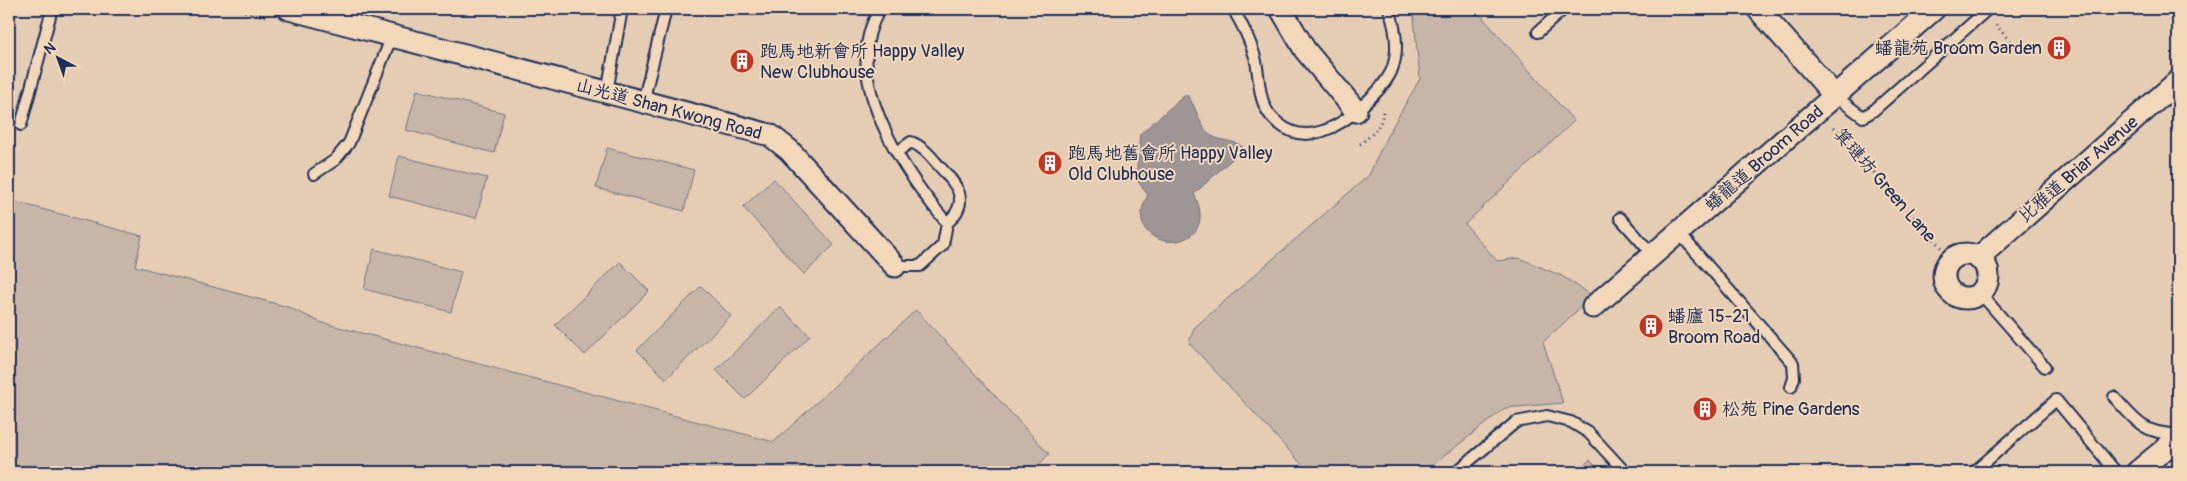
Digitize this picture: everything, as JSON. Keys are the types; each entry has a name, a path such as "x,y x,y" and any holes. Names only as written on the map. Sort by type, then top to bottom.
{"street":[{"name":"山光道 Shan Kwong Road","path":"289,9 759,132 780,142 895,266"},
{"path":"1281,9 1305,50 1356,111"},
{"path":"1758,9 1835,96"},
{"name":"蟠龍道 Broom Road","path":"1593,307 1934,9"},
{"name":"比雅道 Briar Avenue","path":"1978,258 2178,81"},
{"path":"1961,255 1978,258 1982,262 1987,273 1986,284 1980,293 1970,298 1958,297 1951,293 1944,281 1945,269 1951,260 1961,255"},
{"path":"2131,470 2178,438"}],"lane":[{"path":"21,125 52,9"},
{"path":"607,92 622,9"},
{"path":"643,102 666,9"},
{"path":"880,9 870,30 865,64 871,95 897,152 925,198 947,223"},
{"path":"1233,9 1250,40 1256,59 1263,104 1278,124 1300,134 1324,132 1339,124 1379,90 1391,71 1396,48 1396,30 1389,9"},
{"path":"1538,32 1564,9"},
{"path":"1835,96 1863,117 1873,111 1989,14"},
{"path":"314,174 335,160 349,143 392,36"},
{"name":"山光道 Shan Kwong Road","path":"895,266 920,266 943,246 947,223 957,212 960,204 958,186 922,146 911,142 897,152"},
{"path":"1620,218 1653,255"},
{"path":"1679,233 1793,363 1794,378 1790,387"},
{"path":"1980,293 2045,367"},
{"path":"2114,397 2144,428 2155,432 2178,434"},
{"path":"1974,472 2056,400 2131,470"},
{"path":"1456,472 1516,422 1547,416 1572,422 1589,433 1625,472"}],"path":[{"path":"1989,14 2014,46"},
{"name":"箕璉坊 Green Lane","path":"1828,120 1943,250"}],"shaded area":[{"path":"1413,9 1475,9 1574,121 1465,224 1497,261 1519,258 1562,276 1593,296 1543,342 1563,403 1505,408 1424,472 1309,472 1189,343 1194,328 1369,175 1387,136 1420,79"},
{"path":"417,90 504,113 494,153 406,130"},
{"path":"1186,94 1208,133 1216,138 1235,143 1244,148 1194,194 1200,215 1196,230 1185,239 1171,241 1156,238 1145,229 1142,215 1148,195 1136,179 1140,134"},
{"path":"607,148 694,170 684,211 596,188"},
{"path":"399,156 487,178 476,218 389,196"},
{"path":"774,179 834,245 804,274 743,207"},
{"path":"12,201 142,236 135,266 288,307 320,322 774,442 916,310 1049,454 1032,472 9,472 9,211"},
{"path":"374,249 461,272 451,312 364,289"},
{"path":"620,262 649,291 585,355 555,325"},
{"path":"701,286 731,316 666,379 637,350"},
{"path":"780,307 810,336 745,399 716,370"},
{"path":"1590,460 1600,472 1576,472"}],"place":[{"name":"蟠龍苑 Broom Garden","path":"2059,48"},
{"name":"跑馬地新會所 Happy Valley New Clubhouse","path":"742,61"},
{"name":"跑馬地舊會所 Happy Valley Old Clubhouse","path":"1050,163"},
{"name":"蟠廬 15-21 Broom Road","path":"1651,326"},
{"name":"松苑 Pine Gardens","path":"1705,409"}]}
